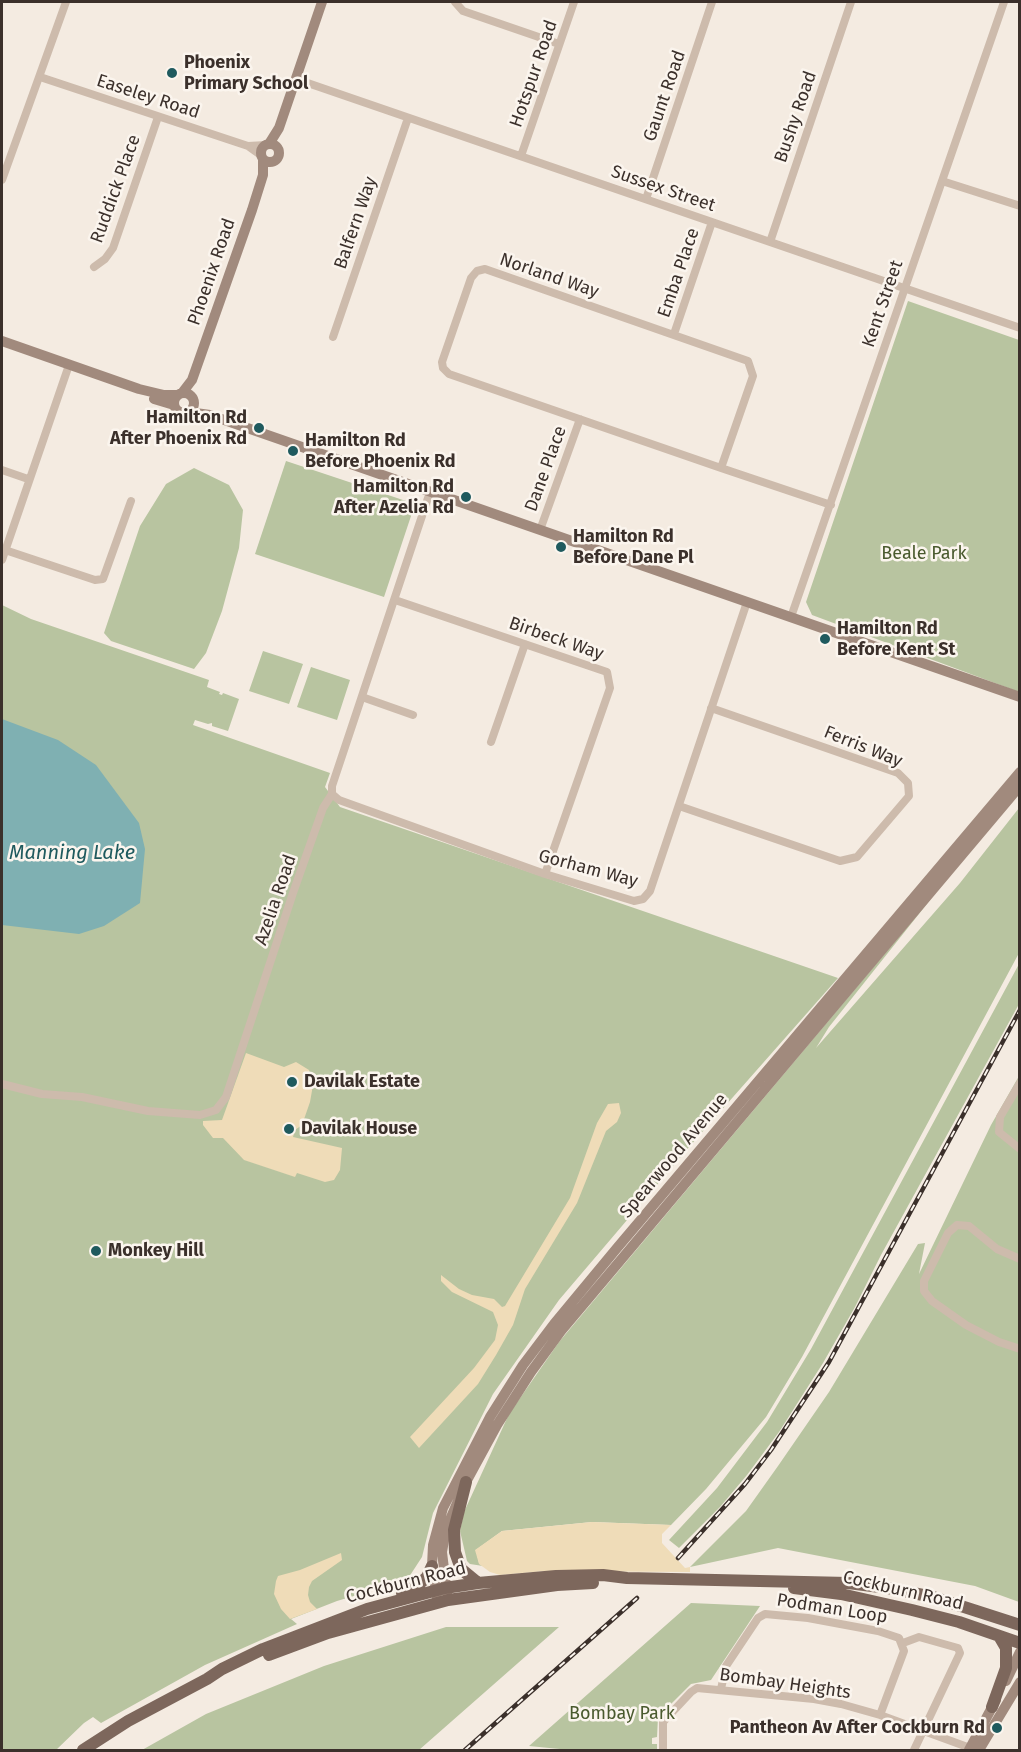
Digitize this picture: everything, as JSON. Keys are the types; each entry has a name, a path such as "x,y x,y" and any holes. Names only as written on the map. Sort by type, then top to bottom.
{"main road":[{"path":"271,145 279,156 266,159 261,150 271,145 279,128 322,2"},
{"name":"Phoenix Road","path":"184,398 263,175 266,159"},
{"path":"2,341 68,367"},
{"path":"2,347 184,398 210,415"},
{"path":"184,398 194,405 188,412"},
{"path":"184,398 179,412 210,415 1020,697"},
{"name":"Spearwood Avenue","path":"442,1595 432,1566 433,1545 443,1508 490,1416 523,1365 617,1248 1020,771"},
{"name":"Spearwood Avenue","path":"442,1595 442,1552 446,1529 466,1482 496,1425 531,1372 561,1331 1020,786"},
{"path":"466,1482 454,1530 455,1552 461,1569 478,1583"},
{"path":"386,1603 417,1586 427,1577 432,1566"},
{"name":"Cockburn Road","path":"207,1679 224,1675 328,1633 478,1583 556,1576 603,1575 627,1578 815,1582 888,1588 933,1597 1020,1624"},
{"name":"Cockburn Road","path":"82,1750 222,1669 263,1649 335,1620 386,1603 442,1595 627,1578"},
{"name":"Cockburn Road","path":"740,1581 841,1594 959,1622 1020,1643"},
{"path":"974,1750 1006,1668 1006,1648 999,1636"},
{"path":"992,1707 1020,1652"},
{"path":"974,1750 1020,1682"}],"street":[{"path":"2,180 66,2"},
{"path":"455,2 463,11 559,44"},
{"name":"Hotspur Road","path":"522,156 574,2"},
{"name":"Gaunt Road","path":"646,199 712,2"},
{"name":"Bushy Road","path":"770,242 852,2"},
{"name":"Kent Street","path":"791,617 1004,2"},
{"name":"Easeley Road","path":"40,77 248,146 266,159"},
{"name":"Sussex Street","path":"296,79 1020,328"},
{"name":"Ruddick Place","path":"94,267 105,259 113,248 158,117"},
{"name":"Balfern Way","path":"333,337 408,118"},
{"name":"Easeley Road","path":"248,146 271,145"},
{"path":"942,181 1020,206"},
{"name":"Emba Place","path":"674,334 712,222"},
{"name":"Norland Way","path":"722,468 753,376 748,361 485,269 477,271 471,278 442,362 443,368 449,374 580,418 722,468 831,505"},
{"path":"2,560 68,367"},
{"name":"Dane Place","path":"540,530 580,418"},
{"path":"2,470 28,479"},
{"name":"Azelia Road","path":"2,1084 42,1094 82,1097 148,1111 200,1115 216,1110 226,1097 323,808 332,794 332,786 430,492"},
{"path":"5,550 95,580 103,579 130,501"},
{"name":"Birbeck Way","path":"395,600 607,672 610,688 545,874"},
{"name":"Gorham Way","path":"332,794 339,800 545,874 634,901 643,899 650,891 747,602"},
{"path":"491,742 525,644"},
{"path":"362,697 413,715"},
{"name":"Ferris Way","path":"679,806 840,861 857,857 909,796 908,783 898,773 711,708"},
{"path":"1020,1083 1000,1117 999,1132 1020,1149"},
{"path":"1020,1259 997,1249 969,1226 957,1225 948,1233 924,1281 924,1291 932,1301 966,1325 999,1342 1020,1349"},
{"name":"Podman Loop","path":"722,1689 726,1666 756,1620 765,1614 807,1618 878,1630 892,1634 903,1643 904,1651 880,1715"},
{"path":"903,1643 920,1637 958,1648 960,1653 915,1750"},
{"name":"Bombay Heights","path":"663,1750 663,1722 697,1688 814,1699 863,1709 974,1750"}],"green space":[{"name":"Beale Park","path":"908,301 1019,340 1019,692 812,615 806,602"},
{"path":"286,461 415,504 384,597 255,554"},
{"path":"194,468 229,485 243,510 239,548 222,611 206,653 194,669 111,641 104,633 140,526 166,484"},
{"path":"2,605 31,619 209,680 207,687 220,692 219,694 223,693 239,699 228,731 212,726 212,723 195,720 193,725 330,773 325,787 340,807 838,978 696,1139 559,1300 493,1394 433,1513 422,1557 407,1580 337,1601 291,1619 297,1624 205,1665 101,1723 93,1717 56,1750 2,1750"},
{"path":"263,651 303,664 289,704 249,691"},
{"path":"311,667 350,680 337,720 297,707"},
{"path":"1019,808 1019,953 802,1357 766,1417 706,1489 671,1525 592,1522 502,1531 476,1550 479,1563 483,1566 470,1564 467,1561 460,1531 464,1512 509,1414 559,1342 934,895 829,1027 816,1048 960,883"},
{"path":"1019,964 1019,1004 823,1363 779,1432 747,1475 720,1507 679,1548 669,1540 717,1488 767,1422 811,1349"},
{"path":"1019,1076 1019,1602 975,1586 778,1548 690,1567 746,1511 829,1392 918,1244 925,1243 919,1274 991,1125"},
{"name":"Bombay Park","path":"691,1603 760,1606 711,1680 691,1684 658,1717 657,1737 652,1738 652,1744 657,1744 657,1750 570,1750 529,1746"},
{"path":"446,1627 559,1627 419,1750 142,1750 206,1714 324,1666"}],"sand":[{"path":"246,1053 284,1067 296,1062 309,1070 313,1085 310,1102 302,1125 295,1130 293,1137 342,1148 340,1170 334,1180 325,1182 297,1173 295,1177 244,1160 223,1138 213,1138 203,1125 203,1121 222,1120"},
{"path":"619,1103 621,1113 617,1122 606,1131 577,1203 525,1289 513,1325 496,1355 478,1384 419,1448 410,1437 474,1368 495,1340 498,1325 493,1312 452,1292 441,1281 441,1275 459,1289 472,1295 494,1299 502,1307 505,1306 570,1198 597,1123 608,1104"},
{"path":"592,1522 671,1525 662,1534 662,1543 685,1568 690,1567 690,1572 545,1571 500,1575 490,1572 479,1564 475,1550 502,1531"},
{"path":"341,1553 342,1560 312,1581 309,1587 310,1602 317,1609 290,1619 281,1609 274,1594 278,1576 300,1570"}],"water":[{"name":"Manning Lake","path":"2,719 58,740 96,765 139,823 145,849 140,903 104,926 79,934 2,925"}],"railway":[{"path":"678,1558 745,1484 771,1450 829,1362 1020,1010"},
{"path":"465,1750 637,1598"}],"place":[{"name":"Phoenix Primary School","path":"172,73"},
{"name":"Hamilton Rd After Phoenix Rd","path":"259,428"},
{"name":"Hamilton Rd Before Phoenix Rd","path":"293,451"},
{"name":"Hamilton Rd After Azelia Rd","path":"466,497"},
{"name":"Hamilton Rd Before Dane Pl","path":"561,547"},
{"name":"Hamilton Rd Before Kent St","path":"825,639"},
{"name":"Davilak Estate","path":"292,1082"},
{"name":"Davilak House","path":"289,1129"},
{"name":"Monkey Hill","path":"96,1251"},
{"name":"Pantheon Av After Cockburn Rd","path":"997,1728"}]}
